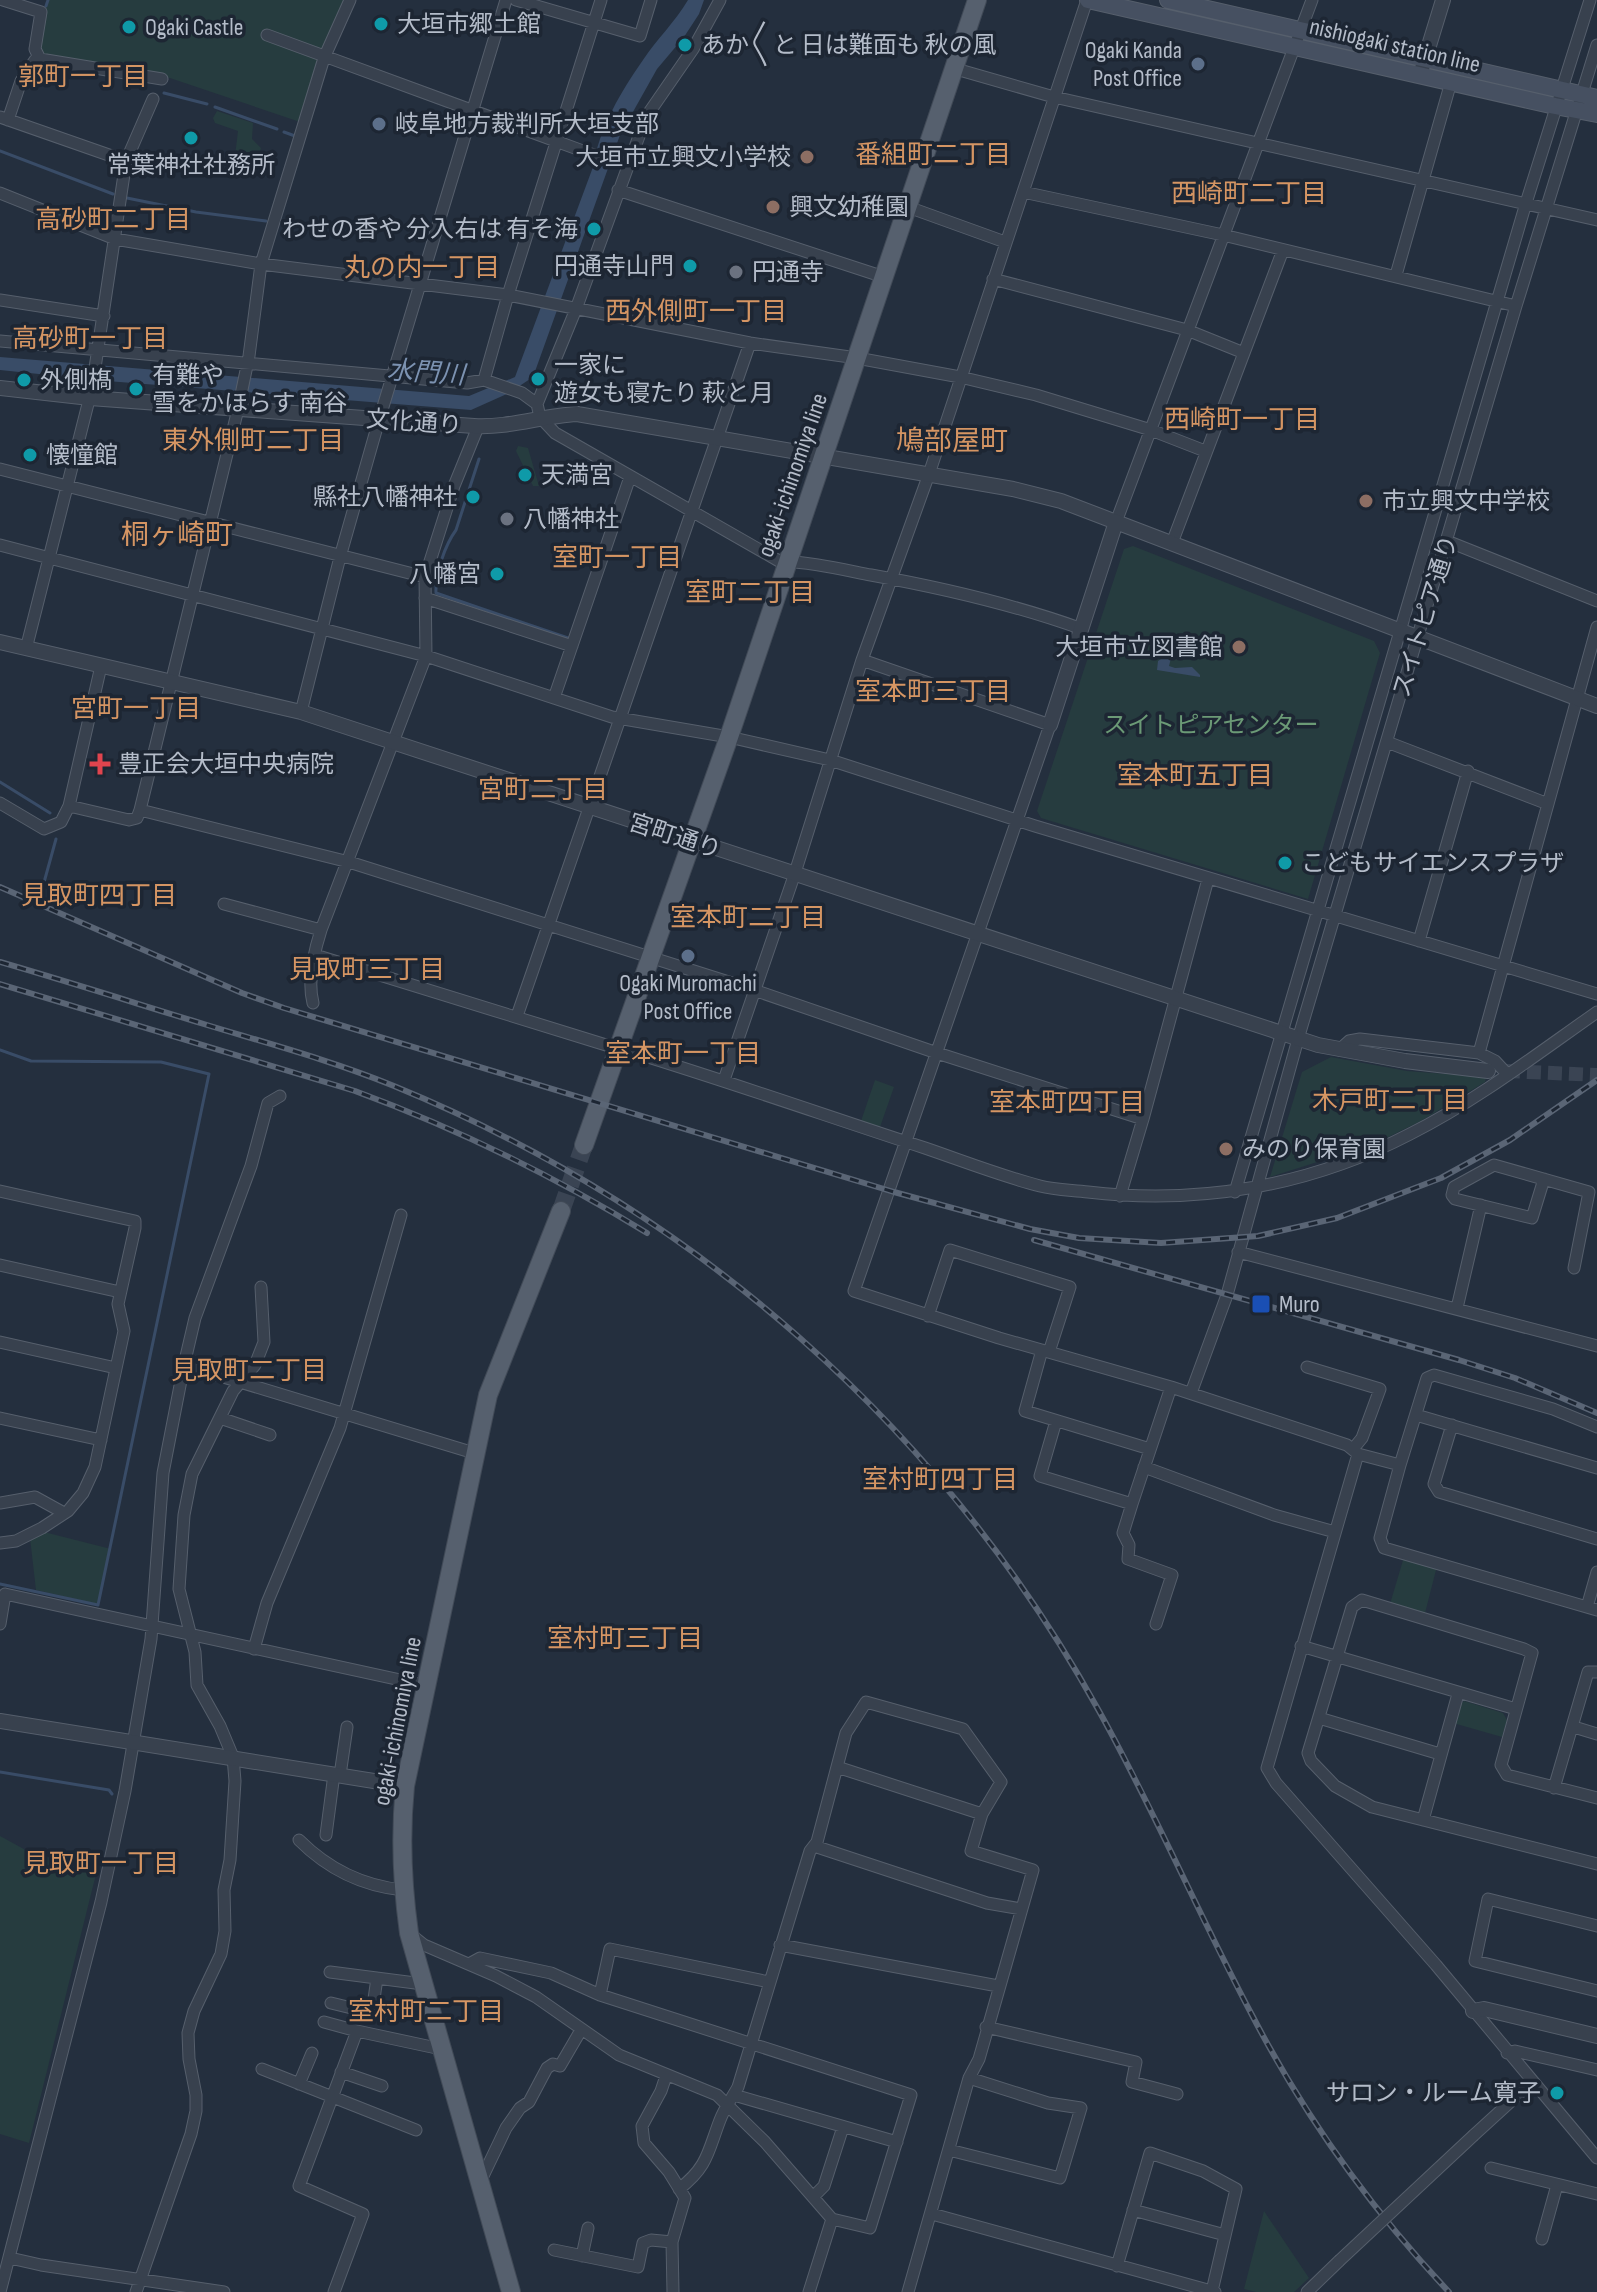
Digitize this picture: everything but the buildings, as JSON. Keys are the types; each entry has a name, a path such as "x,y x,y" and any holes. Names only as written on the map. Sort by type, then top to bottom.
{"main road":[{"name":"ogaki-ichinomiya line","path":"584,1145 729,737 977,0"},
{"name":"nishiogaki station line","path":"1088,0 1299,39 1558,98"},
{"name":"nishiogaki station line","path":"1168,0 1299,39"},
{"name":"nishiogaki station line","path":"1422,67 1451,82 1585,100 1597,114"},
{"name":"ogaki-ichinomiya line","path":"511,2292 409,1933 400,1835 405,1786 488,1395 561,1211"}],"street":[{"path":"3,0 41,12 35,49 40,59"},
{"path":"69,806 129,820 137,818 140,810 239,402 261,264 324,58 350,0"},
{"path":"301,712 340,557 390,381 506,0"},
{"path":"516,0 640,36 651,0"},
{"path":"488,381 508,295 601,0"},
{"path":"539,411 618,190 621,162 646,117 693,49 720,0"},
{"path":"724,1080 794,876 862,660 929,474 1088,0"},
{"path":"1312,0 1116,522 1022,808 1015,820 854,1291 928,1316 1191,1393 1400,1465"},
{"path":"1422,67 1443,0"},
{"path":"1235,1192 1526,203 1590,0"},
{"path":"267,35 591,154 621,162"},
{"name":"スイトピア通り","path":"1191,1393 1227,1295 1298,1039 1516,306 1546,208 1585,100 1597,45"},
{"path":"126,161 4,118 26,70 35,60 162,79"},
{"path":"956,69 1054,97 1597,220"},
{"path":"1396,275 1451,82"},
{"path":"26,649 91,391 126,161 153,99"},
{"path":"618,190 884,277"},
{"path":"1023,192 1396,275 1516,306"},
{"path":"0,193 115,239 261,264 508,295 750,343 960,377 1036,395 1151,430 1205,451"},
{"path":"908,207 1005,242"},
{"path":"1172,543 1283,250"},
{"path":"993,279 1187,330 1244,353"},
{"path":"0,300 104,316"},
{"path":"0,341 97,357 390,381 488,381 522,393 555,433 779,561 940,587 1082,629"},
{"path":"517,1016 750,343"},
{"name":"文化通り","path":"0,388 91,391 381,413 499,428 539,411 577,414 1013,489 1061,501 1597,706"},
{"path":"313,1003 310,992 321,930 426,656 425,577 454,486 478,427"},
{"path":"0,469 425,577"},
{"path":"554,698 630,477"},
{"path":"1447,541 1597,601"},
{"path":"0,545 426,656 621,719 729,737 830,760 1208,879 1597,994"},
{"path":"425,598 572,646"},
{"path":"1479,1053 1597,627"},
{"name":"宮町通り","path":"0,642 301,712 1298,1039 1339,1050 1488,1071"},
{"path":"862,660 1050,725"},
{"path":"0,803 44,829 61,822 69,806 101,666"},
{"path":"1387,742 1548,804"},
{"path":"1419,941 1468,771"},
{"path":"140,810 349,862 754,990 1143,1119"},
{"path":"1120,1196 1208,879"},
{"path":"224,904 321,930"},
{"path":"315,955 606,1045"},
{"path":"632,1052 1041,1186 1120,1196 1162,1197 1256,1188 1320,1171 1410,1135 1508,1075 1597,1012"},
{"path":"1339,1050 1349,1041 1360,1039 1479,1053 1495,1061 1508,1075"},
{"path":"0,2292 101,1902 125,1791 151,1627 163,1473 195,1318 251,1166 268,1103 280,1096"},
{"path":"1544,1179 1532,1218 1455,1199 1452,1195 1454,1187 1494,1165 1544,1179 1589,1192 1574,1268"},
{"path":"0,1191 135,1221 118,1304 124,1331 95,1467 83,1493 64,1513 16,1541 0,1543"},
{"path":"1457,1308 1481,1205"},
{"path":"254,1649 267,1603 322,1475 401,1215"},
{"path":"928,1316 950,1250 1070,1287 1025,1411 1150,1449"},
{"path":"1238,1252 1597,1346"},
{"path":"0,1265 120,1292"},
{"path":"136,2292 191,2134 196,2111 188,2033 194,2011 221,1954 225,1931 224,1890 230,1860 235,1781 233,1757 197,1685 191,1634 179,1589 187,1491 192,1474 233,1391 255,1365 264,1342 261,1287"},
{"path":"0,1342 116,1368"},
{"path":"184,1365 474,1453"},
{"path":"1307,1367 1380,1389 1355,1452 1267,1768 1276,1783 1436,1965 1597,2158"},
{"path":"1597,1427 1553,1409 1434,1375 1427,1378 1380,1538 1384,1548 1592,1609 1597,1572"},
{"path":"1156,1624 1172,1575 1128,1559 1129,1545 1123,1533 1171,1387"},
{"path":"1416,1415 1597,1468"},
{"path":"0,1418 101,1440"},
{"path":"220,1418 270,1435"},
{"path":"1056,1421 1040,1476 1132,1504"},
{"path":"1452,1425 1434,1484 1439,1492 1597,1539"},
{"path":"1144,1467 1274,1515 1335,1532"},
{"path":"0,1503 35,1497 64,1513"},
{"path":"0,1624 5,1594 428,1686"},
{"path":"1597,1798 1507,1775 1501,1765 1532,1653 1362,1600 1352,1607 1308,1753 1311,1761 1335,1786 1372,1807 1597,1864"},
{"path":"1301,1646 1516,1709"},
{"path":"1554,1788 1588,1672 1597,1672"},
{"path":"1423,1820 1458,1694"},
{"path":"679,2189 696,2176 708,2157 721,2117 731,2101 814,1846 846,1733 866,1702 963,1729 1001,1782 982,1814 971,1851 1033,1870 908,2292"},
{"path":"1319,1718 1440,1754"},
{"path":"0,1721 405,1786"},
{"path":"326,1835 347,1727"},
{"path":"1574,1727 1597,1734"},
{"path":"837,1767 982,1814"},
{"path":"299,1840 313,1855 347,1875 381,1888 403,1890"},
{"path":"814,1846 987,1903 1021,1909"},
{"path":"1597,1926 1488,1899 1475,1961 1597,1991"},
{"path":"409,1933 424,1945 536,1997 619,2055 666,2076 731,2101 897,2142"},
{"path":"780,1945 998,1986"},
{"path":"600,1995 610,1949 769,1982"},
{"path":"469,1964 480,1958 551,1973 600,1995 911,2095 870,2228 832,2219 731,2101"},
{"path":"330,1972 423,1984"},
{"path":"331,2003 372,2013 377,1978"},
{"path":"1473,2011 1484,2009 1597,2036"},
{"path":"324,2022 441,2049"},
{"path":"986,2027 1136,2062 1132,2082 1177,2094"},
{"path":"483,2176 506,2128 520,2108 529,2102 547,2068 553,2064 560,2066 581,2030"},
{"path":"334,2292 363,2214 299,2186 357,2031"},
{"path":"1507,2053 1515,2051 1597,2070"},
{"path":"299,2084 312,2053"},
{"path":"262,2069 416,2130"},
{"path":"341,2072 382,2086"},
{"path":"666,2076 642,2126 644,2143 669,2172 685,2198 672,2242 673,2292"},
{"path":"949,2150 1060,2178 1081,2108 1048,2103 969,2078"},
{"path":"1307,2292 1532,2082"},
{"path":"814,2196 824,2186 843,2127"},
{"path":"932,2214 1117,2266 1213,2292 1236,2189 1203,2171 1150,2153 1117,2266"},
{"path":"1491,2168 1597,2194"},
{"path":"1542,2239 1557,2185"},
{"path":"1133,2210 1225,2235"},
{"path":"809,2292 832,2219"},
{"path":"582,2256 588,2228"},
{"path":"554,2250 638,2267 643,2243 651,2240 672,2242"},
{"path":"10,2258 140,2278 175,2289 224,2292"}],"green space":[{"path":"48,0 344,0 300,122 170,78 43,57 38,41"},
{"path":"217,111 253,123 252,139 261,148 258,160 235,156 238,131 215,123 213,118"},
{"path":"518,446 528,448 539,486 533,486 516,451"},
{"name":"スイトピアセンター","path":"1133,546 1374,641 1380,653 1308,899 1041,818 1037,811 1124,549"},
{"path":"1331,1057 1407,1071 1486,1077 1485,1082 1421,1121 1374,1144 1270,1177 1302,1072"},
{"path":"875,1080 894,1087 880,1127 861,1121"},
{"path":"44,1532 111,1549 97,1604 36,1590 30,1538"},
{"path":"1404,1557 1437,1566 1425,1613 1390,1604"},
{"path":"1464,1701 1503,1713 1507,1720 1502,1737 1453,1723 1458,1706"},
{"path":"0,1836 31,1853 97,1870 29,2143 0,2134"},
{"path":"1264,2211 1309,2278 1294,2292 1244,2289"}],"water":[{"path":"688,0 704,0 684,37 657,69 620,135 533,377 509,393 471,410 0,370 0,357 469,396 515,377 606,125 619,97 648,52"},
{"path":"1173,651 1176,655 1171,658 1169,666 1192,667 1200,677 1157,670 1158,661"}],"waterway":[{"path":"46,6 48,0"},
{"path":"164,93 207,104"},
{"path":"215,107 277,129"},
{"path":"284,132 295,136"},
{"path":"0,151 113,194"},
{"path":"127,198 196,212 266,221"},
{"path":"479,459 456,530 442,560 436,593 568,638"},
{"path":"0,782 50,813"},
{"path":"43,886 56,839"},
{"path":"0,1050 31,1061 161,1062 209,1074 98,1605 0,1584"},
{"path":"0,1772 109,1790 112,1794"}],"tunnel":[{"path":"1506,1071 1597,1075"},
{"path":"561,1211 584,1145"}],"railway":[{"path":"0,887 242,993 284,1008 894,1192 1030,1229 1079,1238 1161,1243 1258,1236 1337,1218 1441,1178 1510,1140 1597,1080"},
{"path":"0,962 348,1069 394,1086 504,1137 609,1196 708,1263 800,1338 886,1421 965,1511 1036,1608 1119,1748 1232,1977 1294,2089 1367,2195 1449,2292"},
{"path":"0,984 355,1091 505,1155 647,1233"},
{"path":"1034,1240 1459,1360 1515,1378 1597,1413"}],"place":[{"name":"大垣市郷土館","path":"381,24"},
{"name":"Ogaki Castle","path":"129,27"},
{"name":"あか〱と 日は難面も 秋の風","path":"685,45"},
{"name":"Ogaki Kanda Post Office","path":"1198,64"},
{"name":"岐阜地方裁判所大垣支部","path":"379,124"},
{"name":"常葉神社社務所","path":"191,138"},
{"name":"大垣市立興文小学校","path":"807,157"},
{"name":"興文幼稚園","path":"773,207"},
{"name":"わせの香や 分入右は 有そ海","path":"594,229"},
{"name":"円通寺山門","path":"690,266"},
{"name":"円通寺","path":"736,272"},
{"name":"一家に 遊女も寝たり 萩と月","path":"538,379"},
{"name":"外側𣘺","path":"24,380"},
{"name":"有難や 雪をかほらす 南谷","path":"136,389"},
{"name":"懐憧館","path":"30,455"},
{"name":"天満宮","path":"525,475"},
{"name":"縣社八幡神社","path":"473,497"},
{"name":"市立興文中学校","path":"1366,501"},
{"name":"八幡神社","path":"507,519"},
{"name":"八幡宮","path":"497,574"},
{"name":"大垣市立図書館","path":"1239,647"},
{"name":"豊正会大垣中央病院","path":"100,764"},
{"name":"こどもサイエンスプラザ","path":"1285,863"},
{"name":"Ogaki Muromachi Post Office","path":"688,956"},
{"name":"みのり保育園","path":"1226,1149"},
{"name":"Muro","path":"1261,1304"},
{"name":"サロン・ルーム寛子","path":"1557,2093"}],"district":[{"name":"郭町一丁目","path":"83,76"},
{"name":"番組町二丁目","path":"933,154"},
{"name":"西崎町二丁目","path":"1249,193"},
{"name":"高砂町二丁目","path":"113,219"},
{"name":"丸の内一丁目","path":"422,267"},
{"name":"西外側町一丁目","path":"696,311"},
{"name":"高砂町一丁目","path":"90,338"},
{"name":"西崎町一丁目","path":"1242,419"},
{"name":"東外側町二丁目","path":"253,440"},
{"name":"鳩部屋町","path":"952,440"},
{"name":"桐ヶ崎町","path":"177,534"},
{"name":"室町一丁目","path":"617,557"},
{"name":"室町二丁目","path":"750,592"},
{"name":"室本町三丁目","path":"933,691"},
{"name":"宮町一丁目","path":"136,708"},
{"name":"室本町五丁目","path":"1195,775"},
{"name":"宮町二丁目","path":"543,789"},
{"name":"見取町四丁目","path":"99,895"},
{"name":"室本町二丁目","path":"748,917"},
{"name":"見取町三丁目","path":"367,969"},
{"name":"室本町一丁目","path":"683,1053"},
{"name":"木戸町二丁目","path":"1390,1100"},
{"name":"室本町四丁目","path":"1067,1102"},
{"name":"見取町二丁目","path":"249,1370"},
{"name":"室村町四丁目","path":"940,1479"},
{"name":"室村町三丁目","path":"625,1638"},
{"name":"見取町一丁目","path":"101,1863"},
{"name":"室村町二丁目","path":"426,2011"}],"water label":[{"name":"水門川","path":"426,372"}]}
